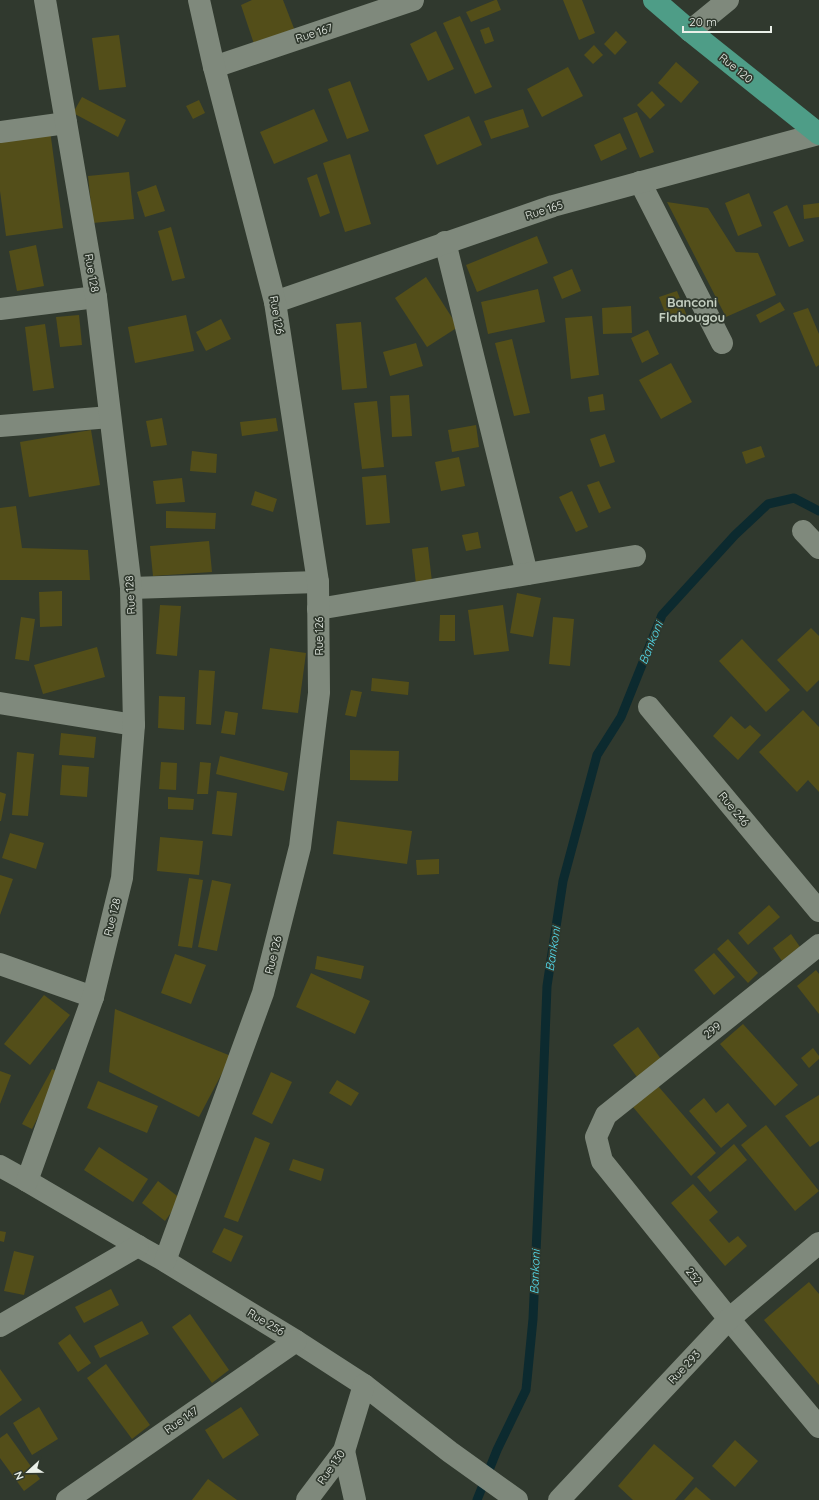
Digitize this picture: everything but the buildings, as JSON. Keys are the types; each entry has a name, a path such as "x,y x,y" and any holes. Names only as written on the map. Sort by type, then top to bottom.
{"main road":[{"name":"Rue 120","path":"654,0 690,31 819,134"}],"street":[{"name":"Rue 128","path":"27,1180 93,997 122,878 134,725 130,588 96,297 45,0"},
{"name":"Rue 126","path":"165,1261 263,993 300,847 319,693 318,582 275,302 214,67 199,0"},
{"name":"Rue 167","path":"214,67 413,0"},
{"path":"690,31 728,0"},
{"path":"0,132 66,123"},
{"name":"Rue 165","path":"275,302 553,206 819,134"},
{"path":"640,182 722,343"},
{"path":"446,242 527,574"},
{"path":"0,309 96,297"},
{"path":"0,426 110,417"},
{"path":"803,531 819,548"},
{"path":"318,609 635,556"},
{"path":"130,588 318,582"},
{"path":"0,702 134,725"},
{"name":"Rue 246","path":"649,707 819,911"},
{"name":"299","path":"606,1115 819,945"},
{"path":"0,964 93,997"},
{"name":"252","path":"606,1115 596,1136 602,1162 729,1319 819,1427"},
{"name":"Rue 256","path":"0,1166 27,1180 165,1261 296,1341 364,1385 450,1452 517,1500"},
{"name":"Rue 293","path":"559,1500 729,1319 819,1243"},
{"path":"0,1326 138,1246"},
{"name":"Rue 147","path":"67,1500 296,1341"},
{"name":"Rue 130","path":"307,1500 344,1451 364,1385"},
{"path":"344,1451 355,1500"}],"waterway":[{"name":"Bankoni","path":"477,1500 497,1450 526,1390 533,1319 547,986 563,881 597,755 621,717 662,615 735,535 768,504 794,498 819,511"}],"district":[{"name":"Banconi Flabougou","path":"692,310"}]}
